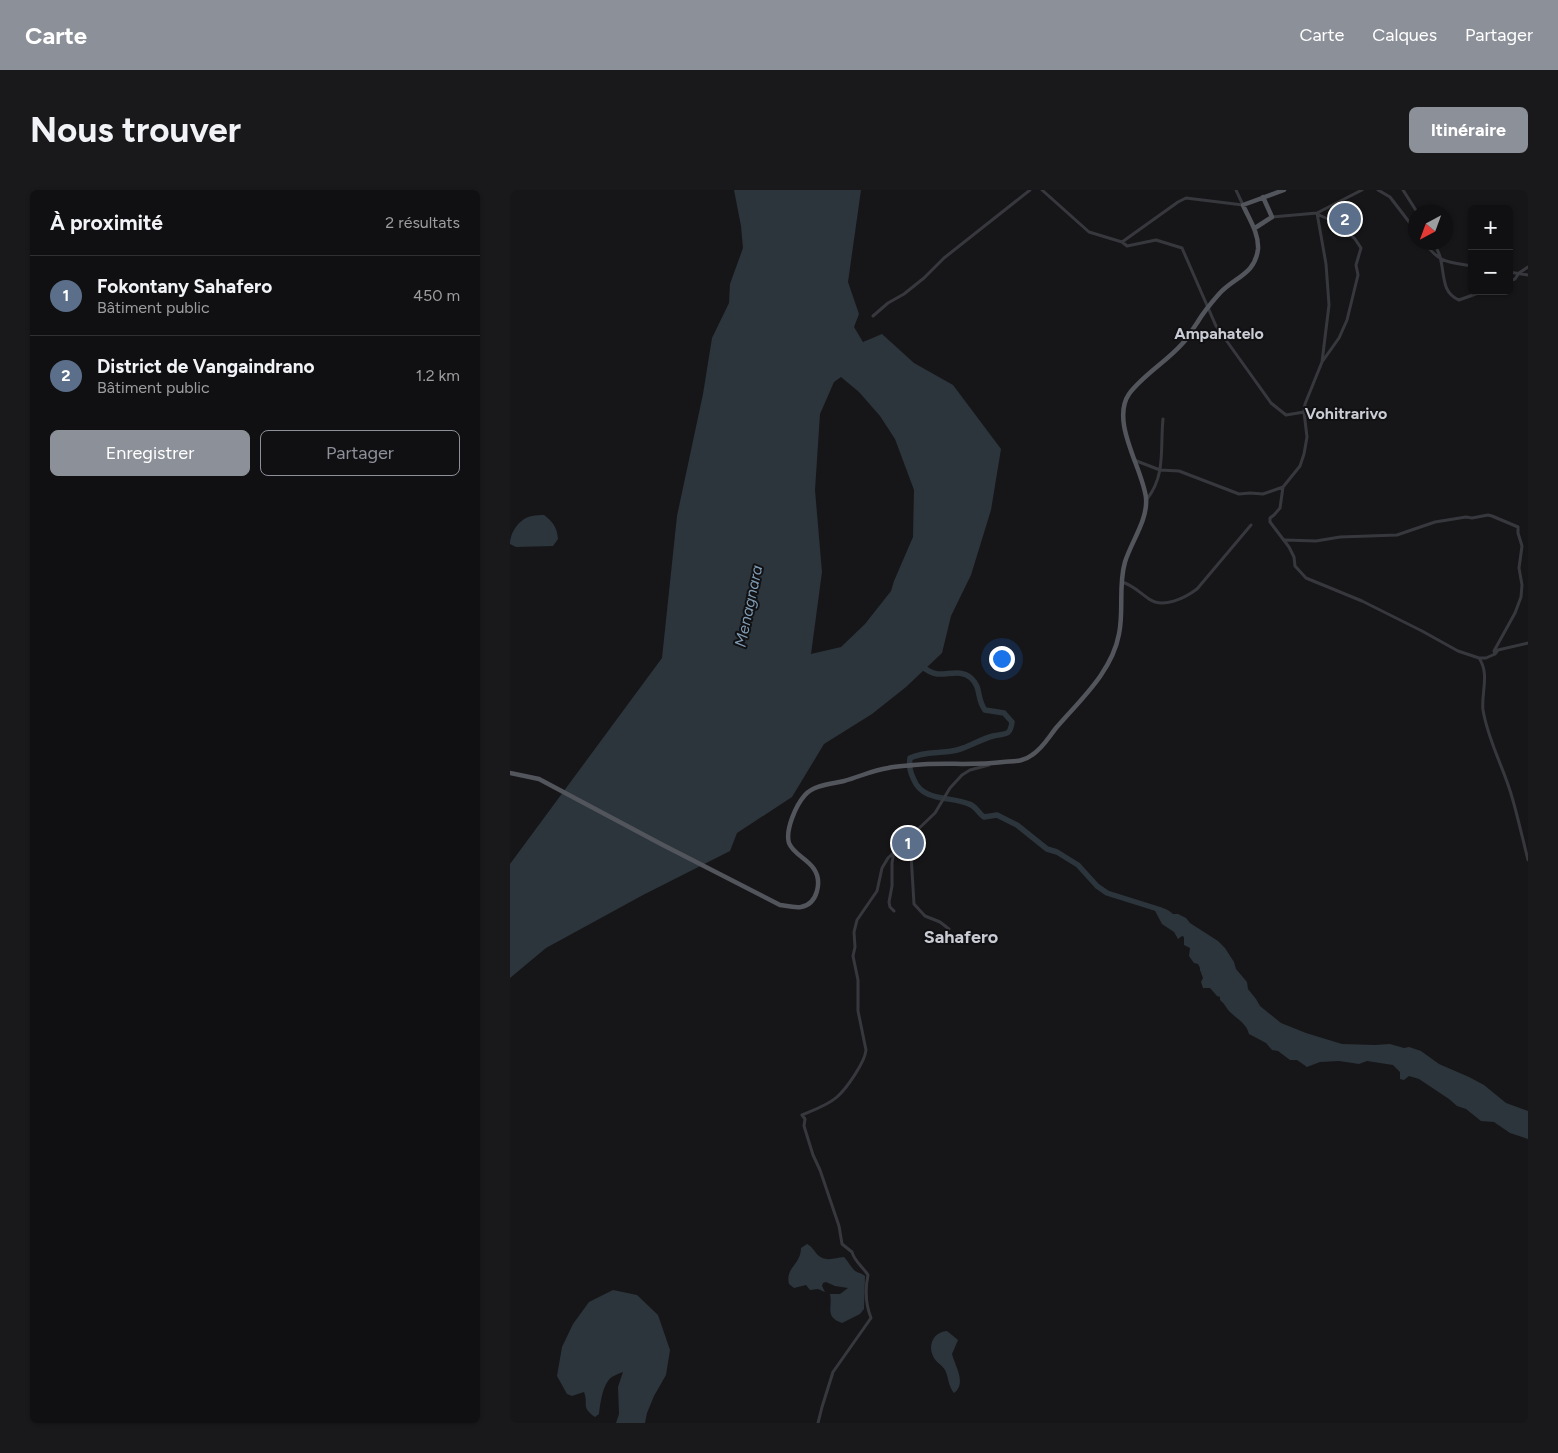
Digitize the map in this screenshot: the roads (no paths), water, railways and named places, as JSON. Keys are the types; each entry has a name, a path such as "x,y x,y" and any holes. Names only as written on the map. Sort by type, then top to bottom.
{"main road":[{"path":"510,774 539,779 780,905 801,907 813,899 818,890 818,881 814,868 792,848 788,841 792,814 806,794 821,786 857,778 888,768 917,764 994,764 1024,760 1036,752 1104,672 1119,638 1122,616 1121,582 1126,561 1143,517 1146,500 1133,460 1122,416 1125,402 1135,387 1184,342 1208,307 1222,291 1247,273 1253,265 1258,247 1255,228 1251,224 1243,205 1284,190"},
{"path":"1255,228 1272,217 1263,198"}],"street":[{"path":"873,316 924,278 944,258 1030,190"},
{"path":"1042,190 1089,232 1122,242 1127,246 1156,240 1182,248 1216,326 1271,403 1286,415 1304,412"},
{"path":"1236,190 1243,205"},
{"path":"1272,217 1317,213 1362,190"},
{"path":"1378,190 1390,197 1408,221"},
{"path":"1403,190 1413,205"},
{"path":"1122,242 1186,198 1243,205"},
{"path":"1317,213 1326,264 1329,305 1322,362 1304,412 1307,437 1304,454 1300,466 1283,487 1280,508 1270,518 1270,522 1294,557 1295,566 1306,578 1362,602 1458,651 1479,658 1486,658 1495,654 1498,650 1528,643"},
{"path":"1317,213 1339,224 1355,239 1361,248 1356,265 1358,275 1347,320 1339,338 1322,362"},
{"path":"1431,250 1443,261 1468,265"},
{"path":"1437,250 1441,259 1444,283 1452,297 1460,300 1473,295"},
{"path":"1513,280 1528,267"},
{"path":"1513,272 1528,275"},
{"path":"1146,500 1155,489 1160,470 1163,419"},
{"path":"1133,460 1160,470 1179,471 1239,494 1250,492 1263,494 1283,487"},
{"path":"1284,540 1316,541 1340,537 1397,535 1435,522 1488,515 1518,527 1522,546 1519,568 1522,584 1521,597 1515,613 1494,651 1495,654"},
{"path":"1121,582 1128,584 1159,604 1187,597 1197,589 1252,525"},
{"path":"1479,658 1485,671 1483,710 1513,798 1528,860"},
{"path":"818,1423 833,1372 871,1318 867,1310 866,1285 868,1275 852,1252 842,1244 820,1170 804,1126 805,1119 802,1115 836,1098 859,1067 865,1055 866,1050 858,1011 858,980 854,956 854,932 858,920 876,891 882,868 888,858 935,813 950,788 962,775 970,770 994,764"},
{"path":"910,837 914,904 925,916 940,922 949,929"},
{"path":"894,852 889,902 890,907 894,911"}],"water":[{"name":"Menagnara","path":"734,190 861,190 848,282 859,314 854,327 863,342 882,334 914,363 953,385 1001,449 991,510 971,575 951,616 942,653 906,687 872,714 824,744 792,797 737,833 730,851 643,895 546,948 510,978 510,864 662,658 677,516 703,394 712,338 729,303 730,284 743,248","holes":["841,377 859,392 880,416 895,439 914,490 913,537 891,591 865,624 841,647 811,654 822,572 815,490 820,414 834,382"]},
{"path":"544,515 557,531 558,539 553,546 516,547 510,544 510,539 516,526 528,517"},
{"path":"1153,907 1164,908 1173,914 1186,918 1190,923 1218,941 1225,948 1236,969 1247,982 1248,989 1260,1006 1281,1023 1342,1044 1390,1044 1421,1051 1439,1064 1484,1085 1506,1103 1528,1111 1528,1139 1510,1133 1494,1122 1481,1121 1466,1109 1457,1106 1419,1079 1409,1076 1404,1080 1400,1079 1400,1072 1393,1065 1367,1061 1359,1064 1339,1061 1320,1062 1307,1067 1297,1060 1290,1060 1278,1051 1272,1050 1266,1043 1249,1034 1244,1024 1230,1012 1220,1000 1220,997 1210,988 1203,988 1200,968 1189,956 1190,948 1184,945 1184,937 1182,936 1178,939 1174,932 1162,924"},
{"path":"807,1244 822,1258 844,1257 854,1270 865,1276 864,1309 860,1314 842,1323 836,1321 831,1315 830,1294 840,1294 848,1288 826,1282 822,1286 825,1292 818,1289 810,1290 806,1285 794,1288 789,1284 789,1274 799,1258 801,1248"},
{"path":"613,1290 637,1295 658,1315 670,1350 666,1375 654,1396 645,1423 616,1423 619,1414 618,1387 623,1372 613,1376 606,1384 599,1414 595,1417 586,1408 584,1392 572,1396 567,1394 557,1376 562,1347 573,1324 589,1302"},
{"path":"947,1331 958,1340 952,1354 960,1384 954,1393 945,1370 934,1358 931,1349 931,1344 935,1337"}],"waterway":[{"path":"920,665 934,673 959,673 967,675 977,686 982,706 985,710 1004,713 1012,722 1010,730 1006,734 988,737 957,750 921,754 910,758 911,772 918,787 931,795 971,805 984,817 997,815 1017,825 1047,849 1057,852 1078,865 1097,886 1107,893 1161,910"}],"place":[{"name":"District de Vangaindrano","path":"1345,219"},
{"name":"Fokontany Sahafero","path":"908,843"}],"district":[{"name":"Ampahatelo","path":"1219,333"},
{"name":"Vohitrarivo","path":"1346,413"},
{"name":"Sahafero","path":"961,937"}]}
